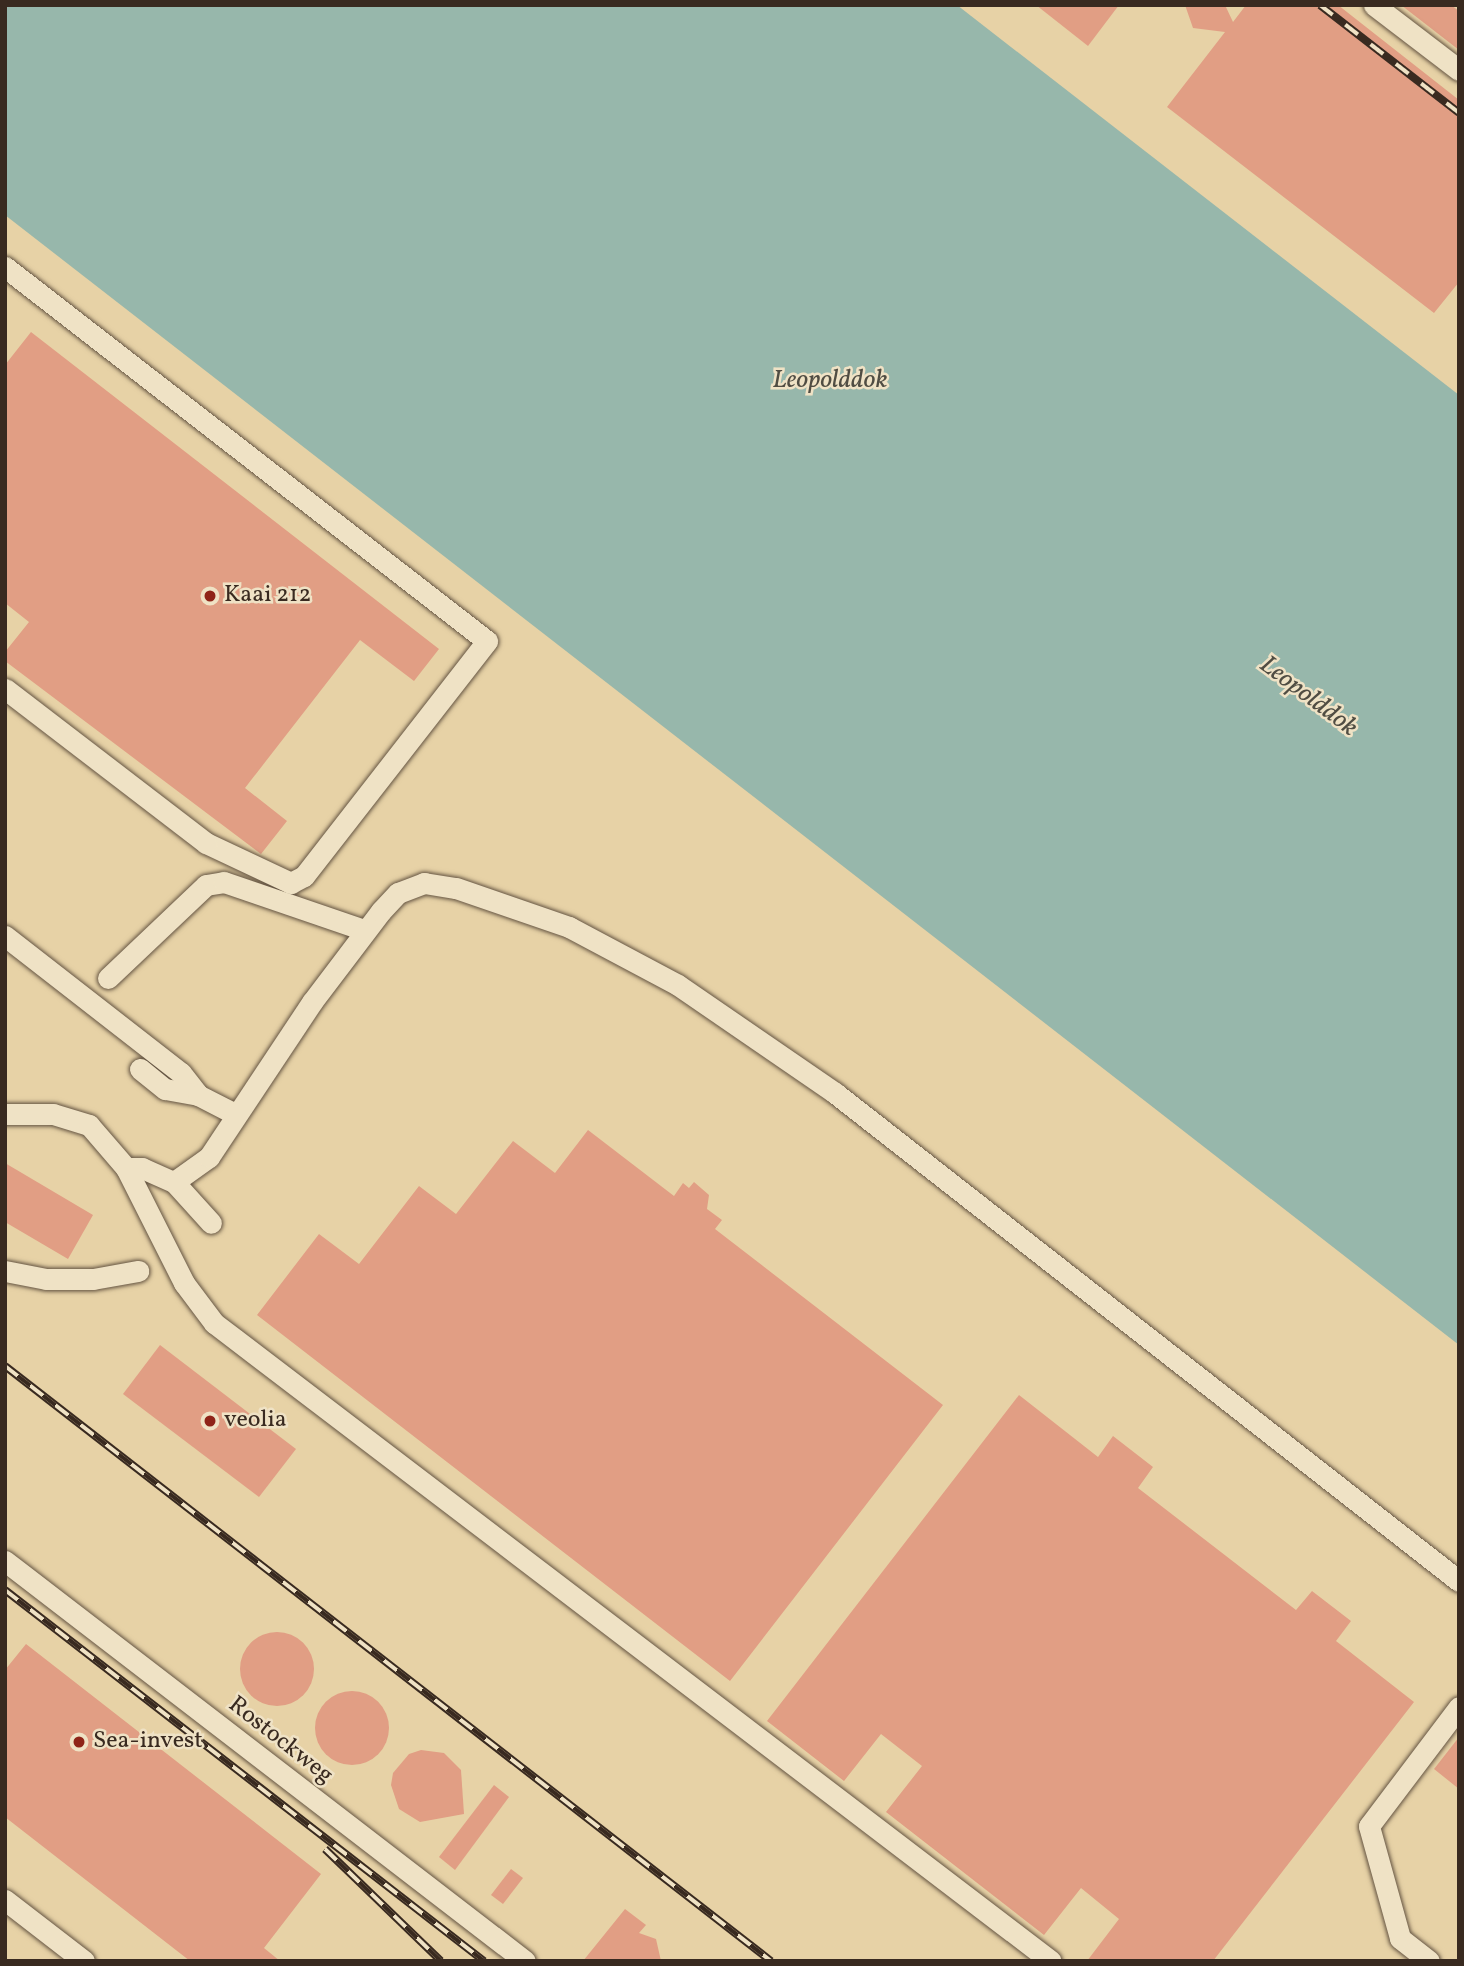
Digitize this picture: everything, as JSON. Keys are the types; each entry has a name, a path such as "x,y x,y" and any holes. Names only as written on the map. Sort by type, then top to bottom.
{"street":[{"path":"1374,5 1459,70"},
{"path":"5,267 487,641 304,876 291,883 205,843 5,689"},
{"path":"108,978 206,885 224,881 364,930"},
{"path":"174,1182 209,1157 235,1114 364,930 398,894 424,883 441,884 569,927 678,985 835,1093 1459,1581"},
{"path":"5,936 181,1073 198,1096"},
{"path":"141,1069 164,1089 198,1096 235,1114"},
{"path":"5,1114 53,1114 89,1125 126,1168 184,1283 214,1323 1051,1961"},
{"path":"126,1168 142,1168 174,1182 211,1223"},
{"path":"5,1271 46,1279 81,1279 138,1271"},
{"name":"Rostockweg","path":"5,1561 525,1961"},
{"path":"1429,1961 1400,1938 1369,1826 1459,1707"},
{"path":"5,1899 84,1961"}],"water":[{"name":"Leopolddok","path":"5,5 957,5 1459,395 1459,1345 5,215"}],"building":[{"path":"1036,5 1119,5 1088,46"},
{"path":"1185,5 1225,5 1233,22 1246,5 1338,5 1459,100 1459,282 1434,313 1167,107 1225,32 1193,28"},
{"path":"1401,5 1451,5 1459,11 1459,50"},
{"name":"Kaai 212","path":"31,332 439,649 414,681 360,640 245,788 287,821 261,854 5,661 5,652 29,622 5,603 5,365"},
{"path":"588,1130 674,1196 683,1183 689,1188 694,1182 709,1195 707,1209 722,1220 715,1229 943,1405 730,1681 257,1315 319,1234 359,1264 419,1186 456,1214 513,1141 555,1173"},
{"path":"5,1163 93,1215 68,1259 5,1222"},
{"name":"veolia","path":"160,1345 296,1449 259,1497 123,1394"},
{"path":"1019,1395 1098,1457 1113,1436 1153,1467 1138,1488 1296,1610 1312,1591 1351,1621 1336,1641 1414,1702 1213,1961 1087,1961 1119,1919 1081,1888 1044,1935 886,1812 922,1766 881,1734 844,1781 767,1721"},
{"path":"277,1632 291,1635 303,1643 311,1655 314,1669 311,1683 303,1695 291,1703 277,1706 263,1703 251,1695 243,1683 240,1669 243,1655 251,1643 263,1635"},
{"name":"Sea-invest","path":"26,1644 321,1874 264,1948 280,1961 190,1961 5,1817 5,1670"},
{"path":"352,1691 366,1694 378,1702 386,1714 389,1728 386,1742 378,1754 366,1762 352,1765 338,1762 326,1754 318,1742 315,1728 318,1714 326,1702 338,1694"},
{"path":"1459,1737 1459,1789 1434,1769"},
{"path":"421,1750 444,1753 461,1770 464,1814 420,1822 399,1809 391,1785 393,1773 409,1754"},
{"path":"494,1785 509,1797 455,1870 439,1857"},
{"path":"511,1869 523,1878 503,1904 491,1895"},
{"path":"625,1909 646,1925 639,1933 656,1939 661,1961 583,1961"}],"railway":[{"path":"1320,5 1459,113"},
{"path":"5,1366 771,1961"},
{"path":"5,1590 484,1961"},
{"path":"325,1849 441,1961"}],"place":[{"name":"Kaai 212","path":"210,596"},
{"name":"veolia","path":"210,1421"},
{"name":"Sea-invest","path":"79,1742"}]}
